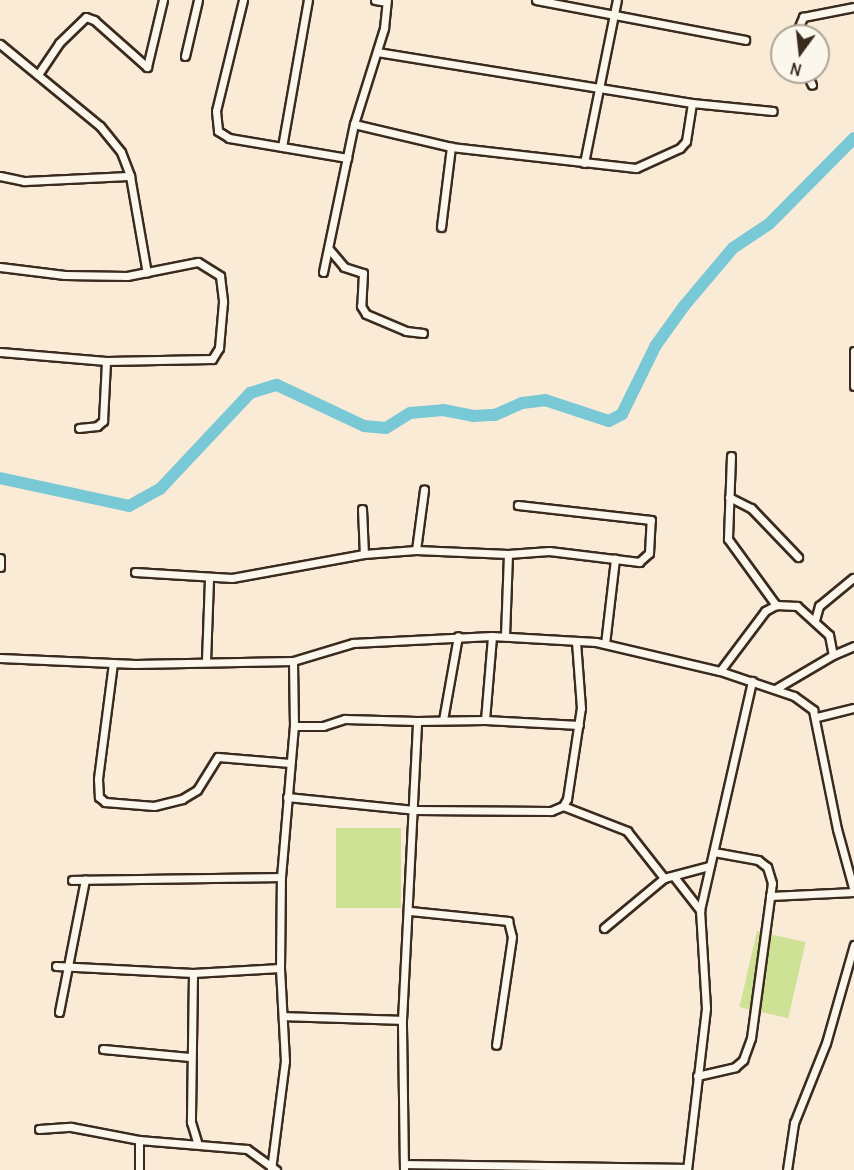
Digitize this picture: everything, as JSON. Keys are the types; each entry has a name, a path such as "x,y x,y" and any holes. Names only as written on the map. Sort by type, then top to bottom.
{"street":[{"path":"39,73 59,42 86,17 147,67 163,0"},
{"path":"185,56 198,0"},
{"path":"243,0 216,111 218,131 230,138 347,158"},
{"path":"282,147 308,0"},
{"path":"323,272 354,124 377,52 386,1 375,0"},
{"path":"536,0 614,13 745,40"},
{"path":"584,164 617,0"},
{"path":"800,24 803,17 854,7"},
{"path":"0,44 39,73 100,126 121,152 130,176 147,273"},
{"path":"377,52 692,103 773,111"},
{"path":"354,124 451,147 584,164 636,168 680,148 689,132 692,103"},
{"path":"441,228 451,147"},
{"path":"0,176 24,182 130,176"},
{"path":"329,249 340,257 344,267 363,273 361,306 366,314 406,331 423,333"},
{"path":"0,267 65,275 147,273 198,262 220,276 223,302 216,357 197,361 106,361 0,352"},
{"path":"854,351 854,386"},
{"path":"79,428 97,426 103,421 106,361"},
{"path":"732,456 729,497 730,546 776,605"},
{"path":"416,550 424,490"},
{"path":"729,497 751,508 798,557"},
{"path":"135,572 209,578 242,576 364,554 416,550 508,554 549,551 615,559 645,560 652,539 651,520 518,505"},
{"path":"362,509 364,554"},
{"path":"505,636 508,554"},
{"path":"0,558 0,567"},
{"path":"605,644 615,559"},
{"path":"206,661 209,578"},
{"path":"815,620 819,606 853,578"},
{"path":"720,671 754,622 776,605 797,606 815,620 832,642 833,655"},
{"path":"442,720 458,636"},
{"path":"0,658 113,663 293,661 353,643 458,636 505,636 605,644 720,671 775,689 802,701 817,717 830,797 854,892 770,896"},
{"path":"485,720 492,636"},
{"path":"563,806 579,725 576,641"},
{"path":"775,689 833,655 854,646"},
{"path":"273,1169 285,1061 279,968 281,877 294,726 293,661"},
{"path":"113,663 98,779 99,797 105,802 154,806 182,799 197,790 218,757 290,763"},
{"path":"417,721 416,810 402,1020 404,1167 687,1169 706,985 700,910 752,681"},
{"path":"817,717 854,708"},
{"path":"294,726 323,726 337,719 485,720 579,725"},
{"path":"287,796 416,810 551,811 563,806 627,831 664,878"},
{"path":"697,1076 735,1067 743,1060 753,1030 770,896 771,873 763,863 714,852"},
{"path":"604,928 664,878 675,878 709,866"},
{"path":"72,880 281,877"},
{"path":"675,878 700,910"},
{"path":"59,1012 85,880"},
{"path":"410,911 508,921 512,937 496,1045"},
{"path":"787,1170 794,1123 826,1043 854,945"},
{"path":"56,966 193,973 279,968"},
{"path":"193,973 190,1057 191,1122 197,1142"},
{"path":"283,1016 402,1020"},
{"path":"103,1049 190,1057"},
{"path":"39,1129 71,1127 139,1140 197,1142 247,1149 273,1169"},
{"path":"139,1140 139,1170"}],"green space":[{"path":"336,828 401,828 401,908 336,908"},
{"path":"757,931 806,942 788,1018 739,1007"}],"waterway":[{"path":"0,478 129,506 160,489 250,393 277,385 364,426 386,428 410,413 443,410 473,416 495,415 522,403 545,400 609,421 622,414 656,345 684,306 733,248 769,224 854,138"}]}
